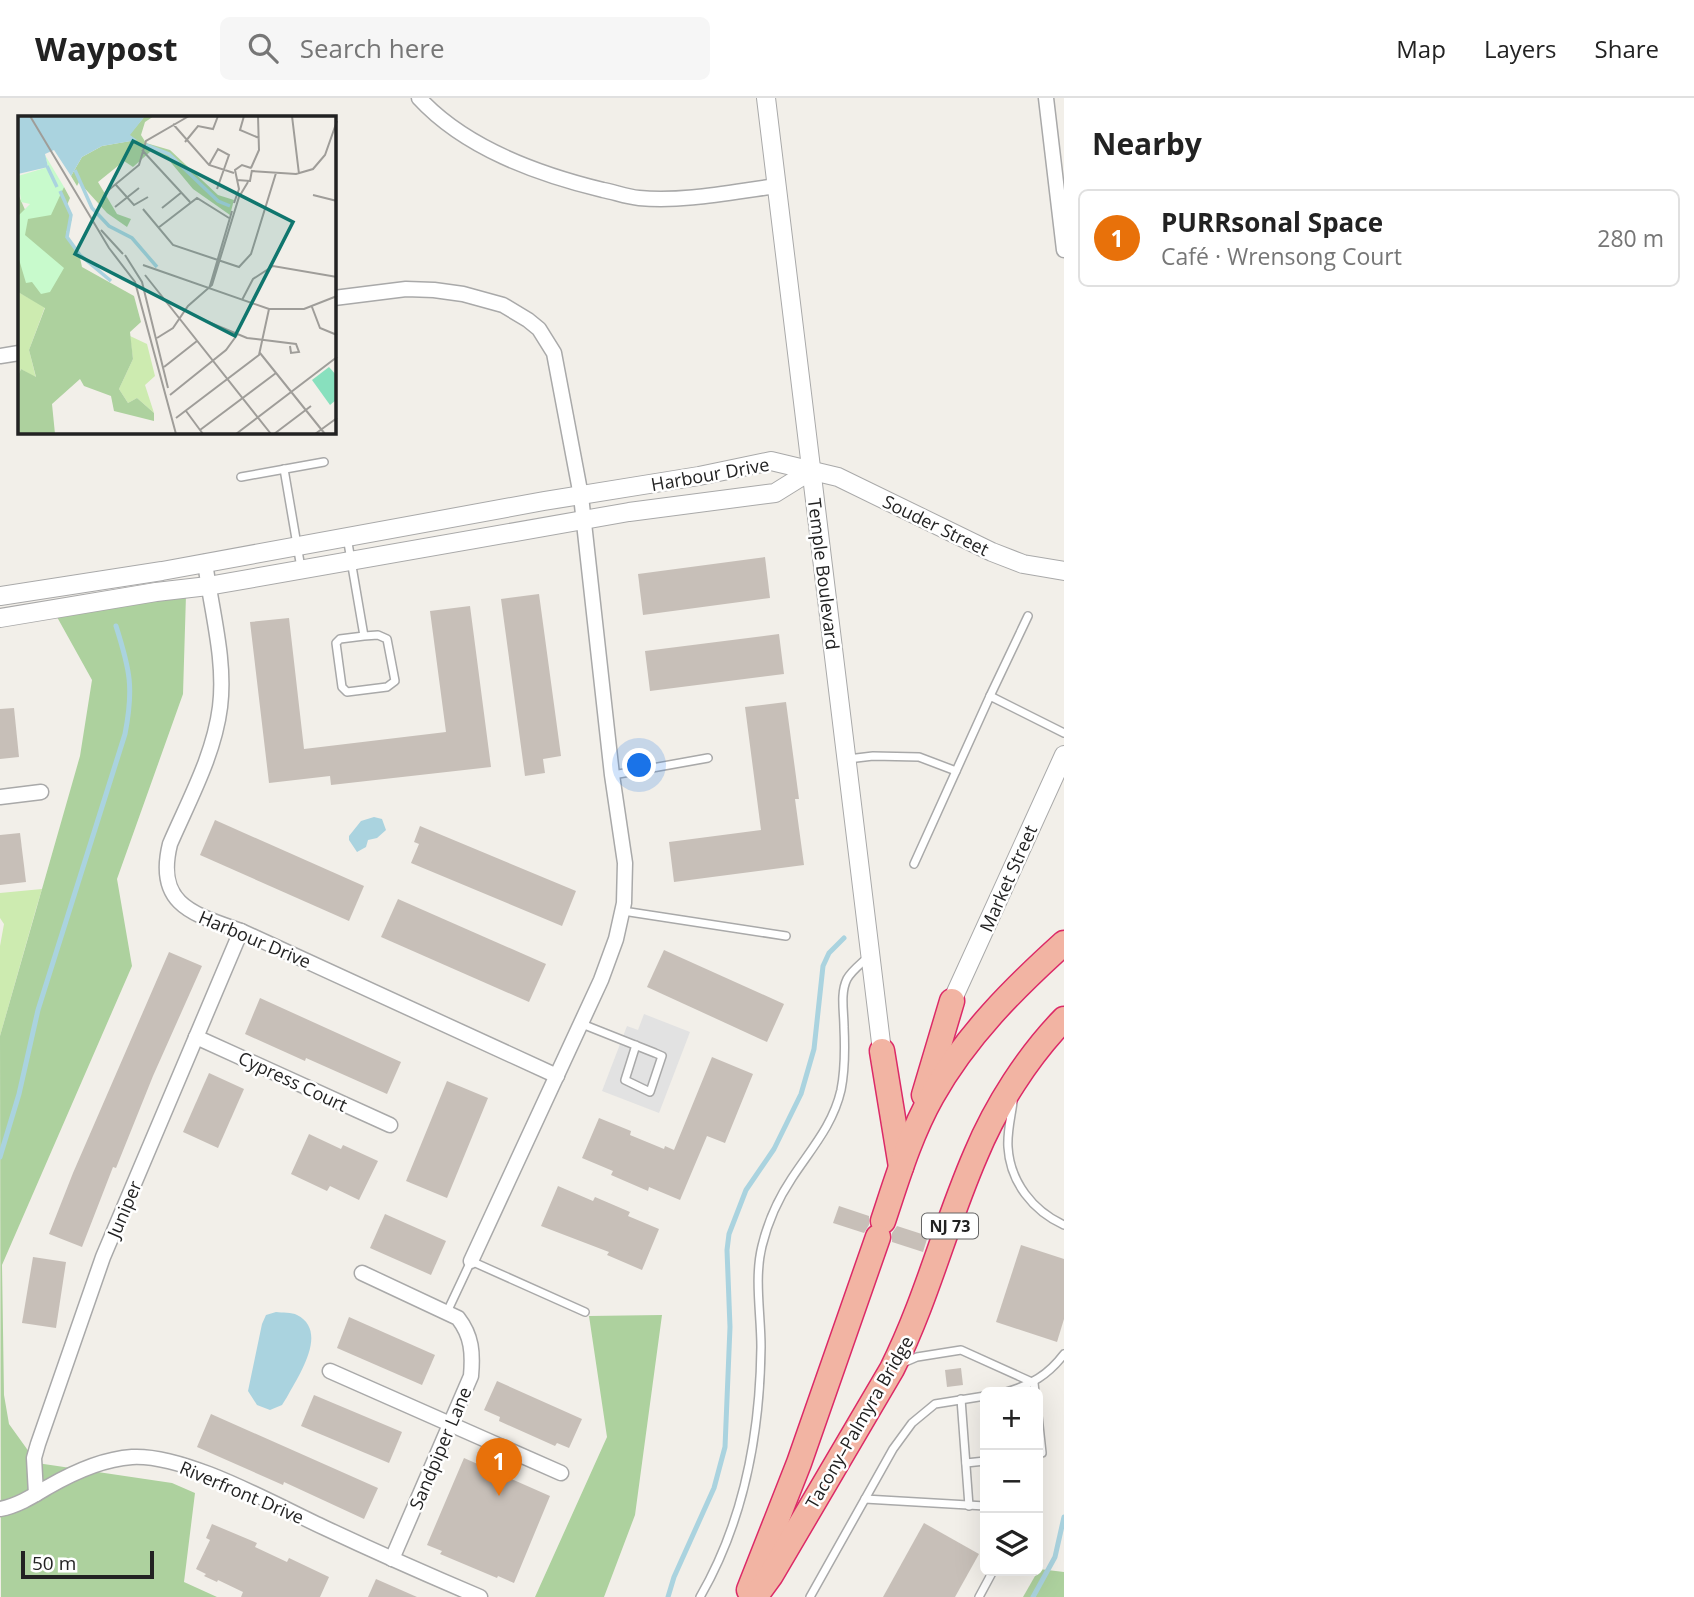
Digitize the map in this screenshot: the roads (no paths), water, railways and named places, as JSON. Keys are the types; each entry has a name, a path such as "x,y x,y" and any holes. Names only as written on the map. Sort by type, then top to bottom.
{"highway":[{"path":"918,1124 947,1072 980,1027 1011,992 1064,943"},
{"path":"918,1124 933,1059 952,1001"},
{"name":"NJ 73","path":"1014,1086 1041,1045 1064,1019"},
{"path":"882,1051 901,1168"},
{"name":"Tacony–Palmyra Bridge","path":"755,1597 771,1575 892,1369 926,1294 977,1151 1014,1086"},
{"name":"Tacony–Palmyra Bridge","path":"746,1597 799,1463 918,1124"}],"street":[{"path":"419,98 434,114 468,138 570,182 637,198 696,198 777,186"},
{"name":"Temple Boulevard","path":"766,98 882,1051"},
{"path":"1046,98 1064,250"},
{"path":"336,298 394,290 434,290 463,294 503,305 528,320 543,335 554,353 581,496 612,775 625,863 622,911 616,939 601,980 471,1261"},
{"path":"0,356 18,353"},
{"name":"Harbour Drive","path":"9,595 699,477 771,461 812,470"},
{"name":"Harbour Drive","path":"0,618 208,586 582,521 775,493 812,470"},
{"name":"Souder Street","path":"812,470 838,477 992,552 1023,564 1064,571"},
{"path":"699,477 703,502"},
{"name":"Harbour Drive","path":"205,562 220,660 220,705 215,736 170,844 165,873 174,894 190,911 241,931 557,1076"},
{"path":"9,595 22,615"},
{"name":"Market Street","path":"952,1001 1064,755"},
{"path":"0,797 41,792"},
{"name":"Juniper","path":"36,1494 34,1458 47,1413 103,1257 241,931"},
{"name":"Cypress Court","path":"196,1037 390,1125"},
{"name":"Sandpiper Lane","path":"362,1273 458,1318 468,1330 473,1360 471,1376 392,1559"},
{"path":"330,1371 561,1474"},
{"name":"Riverfront Drive","path":"0,1509 14,1505 70,1475 111,1460 133,1457 155,1459 209,1475 480,1597"}],"lane":[{"path":"241,477 324,462"},
{"path":"284,469 301,569"},
{"path":"347,537 364,636"},
{"path":"914,864 1028,616"},
{"path":"378,635 387,639 395,681 387,687 347,692 342,687 336,643 340,639 364,636 378,635"},
{"path":"990,696 1064,733"},
{"path":"847,759 873,755 919,757 956,771"},
{"path":"612,775 708,758"},
{"path":"622,911 786,936"},
{"path":"699,1597 736,1521 753,1446 760,1373 759,1267 766,1229 782,1193 827,1129 834,1112 841,1091 844,1068 844,986 853,971 871,955"},
{"path":"581,1023 636,1045 662,1056 650,1091 625,1080 636,1045"},
{"path":"1014,1086 1008,1139 1014,1175 1044,1215 1064,1225"},
{"path":"447,1313 471,1261 585,1312"},
{"path":"892,1369 917,1357 961,1350 1034,1382"},
{"path":"1020,1387 1034,1382 1051,1370 1064,1354"},
{"path":"1034,1382 1034,1387"},
{"path":"810,1597 901,1435 935,1404 980,1397"},
{"path":"961,1399 969,1506"},
{"path":"966,1463 980,1462"},
{"path":"865,1499 980,1506"},
{"path":"979,1597 990,1576"}],"water":[{"path":"374,817 382,819 386,830 377,838 368,840 366,847 357,852 349,836 361,821"},
{"path":"276,1312 295,1314 306,1322 311,1331 311,1342 304,1366 287,1397 282,1405 270,1410 257,1405 248,1391 262,1324 266,1315"}],"waterway":[{"path":"0,1157 19,1094 38,1010 125,734 130,691 125,655 116,626"},
{"path":"668,1597 674,1577 714,1488 725,1447 730,1327 727,1250 729,1234 746,1190 774,1149 801,1094 814,1049 823,966 829,953 844,938"},
{"path":"1033,1597 1055,1557 1064,1517"}],"place":[{"name":"PURRsonal Space","path":"499,1496"}]}
